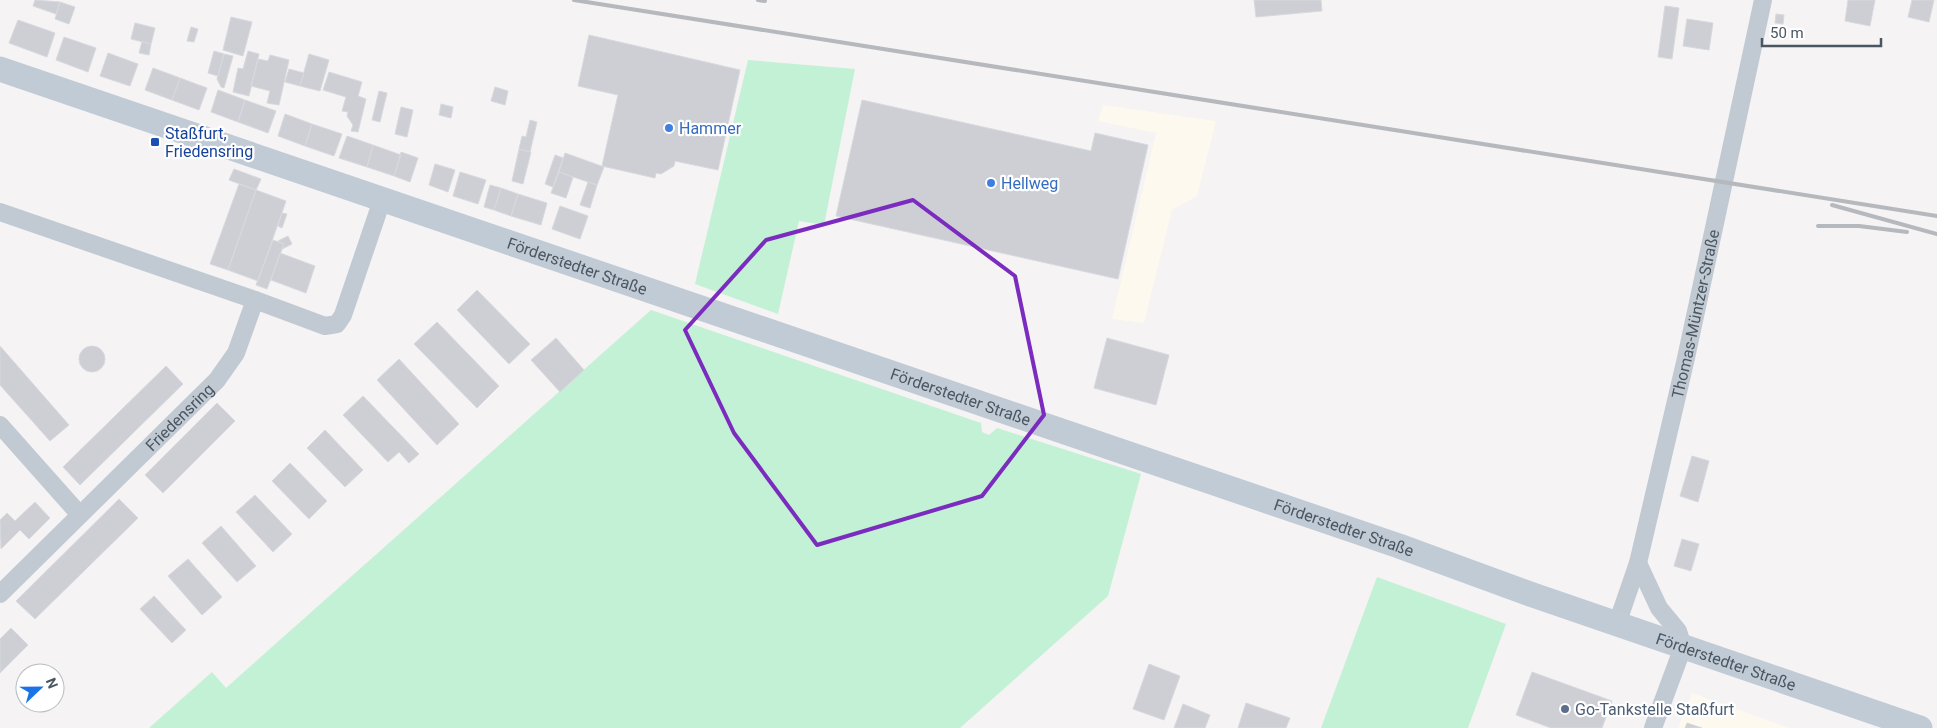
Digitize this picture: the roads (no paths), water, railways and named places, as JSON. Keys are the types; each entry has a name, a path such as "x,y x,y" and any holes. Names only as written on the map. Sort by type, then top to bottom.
{"main road":[{"name":"Förderstedter Straße","path":"0,69 1415,551 1617,624 1920,728"}],"street":[{"name":"Thomas-Müntzer-Straße","path":"1617,624 1638,563 1686,358 1763,0"},
{"path":"0,212 325,326 338,324 343,315 382,200"},
{"name":"Friedensring","path":"0,594 216,380 236,352 255,300"},
{"path":"0,425 80,516"},
{"path":"1638,563 1659,608 1678,631 1683,647 1653,728"}],"railway":[{"path":"574,0 1937,216"},
{"path":"758,0 765,1"},
{"path":"1832,205 1937,234"},
{"path":"1818,226 1859,226 1907,232"}],"place":[{"name":"Hammer","path":"669,128"},
{"name":"Staßfurt, Friedensring","path":"155,142"},
{"name":"Hellweg","path":"991,183"},
{"name":"Go-Tankstelle Staßfurt","path":"1565,709"}]}
